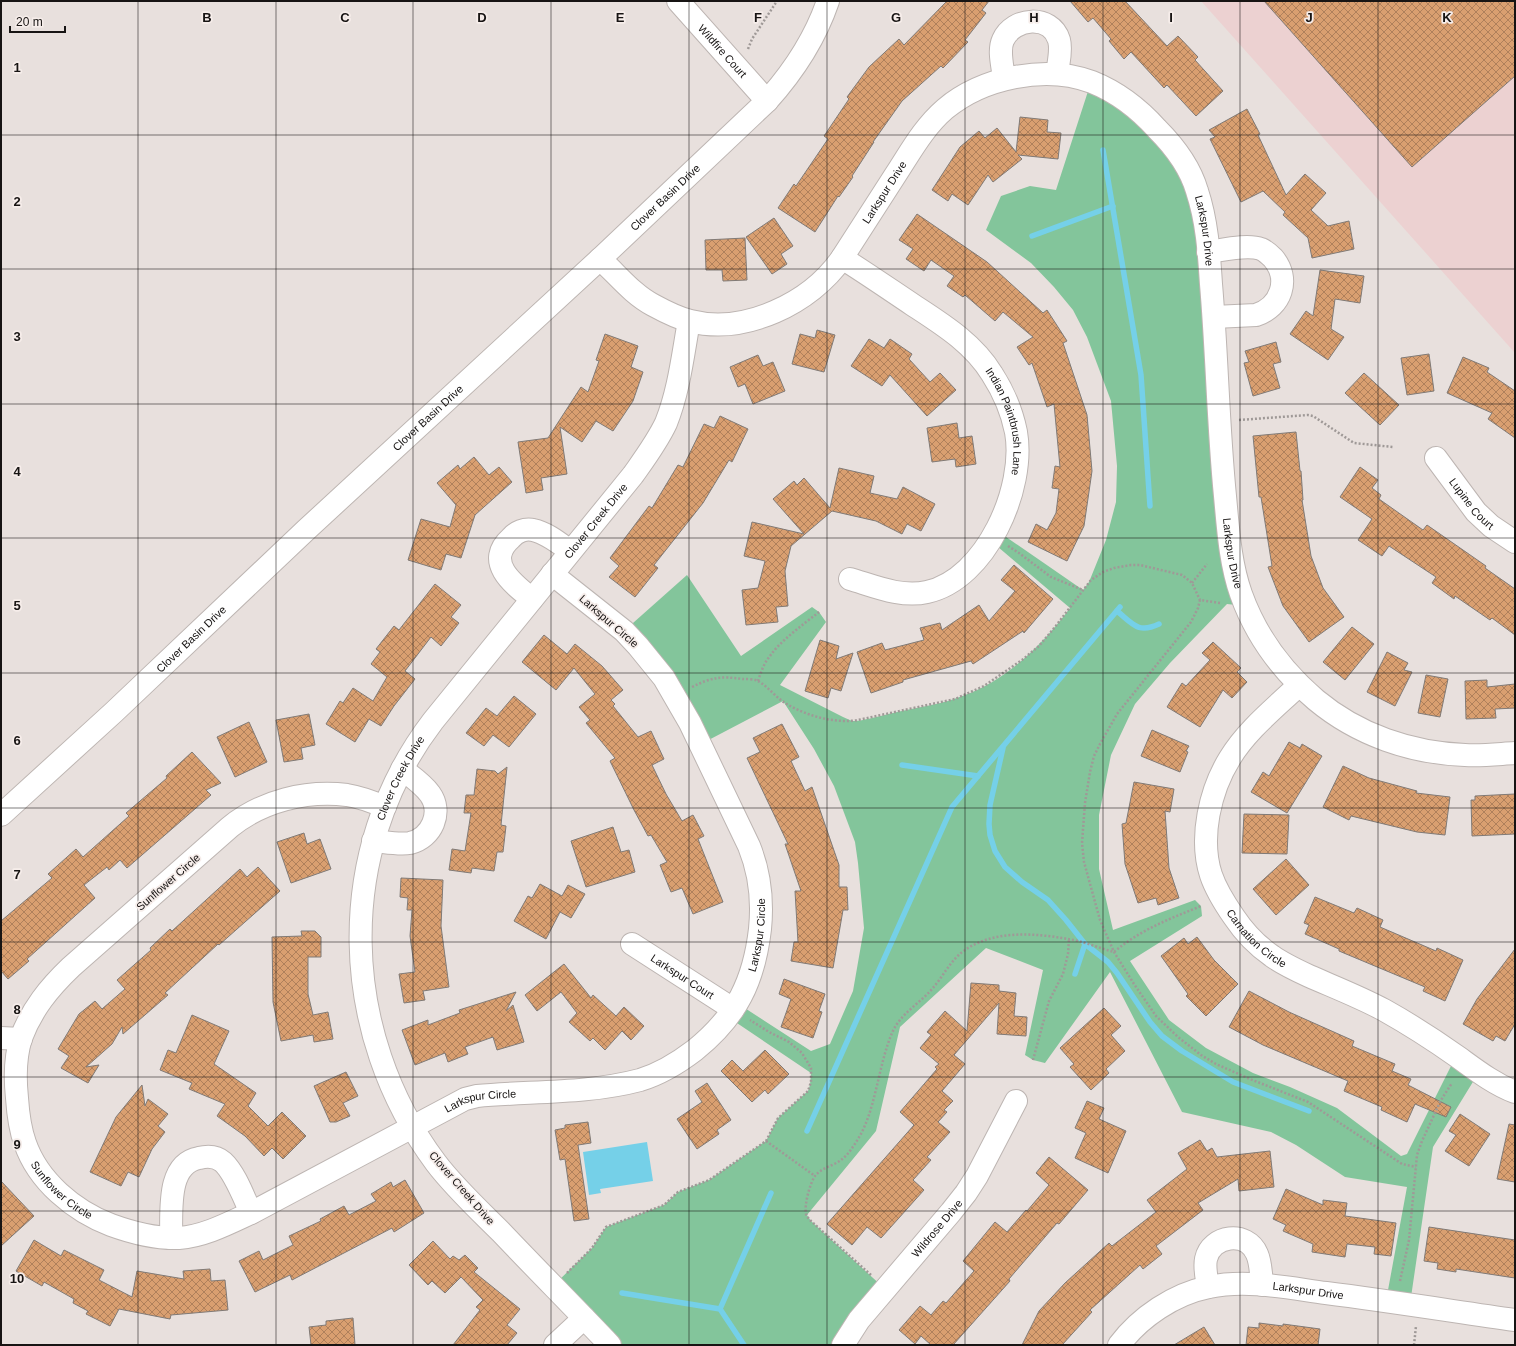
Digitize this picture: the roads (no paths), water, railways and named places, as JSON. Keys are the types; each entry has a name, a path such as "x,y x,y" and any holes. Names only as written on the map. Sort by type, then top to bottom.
{"street":[{"name":"Wildfire Court","path":"678,1 767,101"},
{"name":"Clover Basin Drive","path":"1,815 114,712 311,524 600,258 767,101 801,58 815,32 828,1"},
{"path":"1004,79 1001,56 1003,40 1006,34 1015,27 1022,23 1032,21 1040,22 1046,25 1057,36 1060,49 1057,74"},
{"name":"Larkspur Drive","path":"689,321 714,323 734,322 759,317 778,311 813,290 827,277 842,258 920,136 932,121 947,107 980,87 1019,76 1057,74 1091,82 1114,93 1141,113 1167,139 1185,163 1195,184 1200,201 1208,252 1214,318 1222,465 1227,523 1235,572 1246,606 1258,630 1281,665 1299,685 1321,704 1347,722 1376,736 1404,746 1421,750 1458,755 1515,753"},
{"path":"1208,252 1249,247 1262,249 1276,262 1282,274 1283,281 1283,287 1276,301 1262,313 1256,315 1214,318"},
{"path":"600,258 630,288 652,305 689,321"},
{"name":"Indian Paintbrush Lane","path":"842,258 948,328 972,348 992,373 1007,402 1016,433 1017,445 1016,468 1008,502 1002,518 986,548 962,574 946,585 918,594 902,593 850,579"},
{"name":"Clover Creek Drive","path":"610,1345 455,1185 437,1163 413,1128 379,1057 370,1025 365,996 362,962 362,918 365,879 373,841 385,807 402,769 415,746 433,721 633,475 660,434 673,403 689,321"},
{"name":"Lupine Court","path":"1436,458 1476,512 1491,526 1515,542"},
{"path":"532,599 512,582 500,563 500,553 509,539 521,531 532,530 548,536 570,551"},
{"name":"Larkspur Circle","path":"413,1128 461,1101 477,1096 589,1088 628,1082 651,1076 679,1062 702,1044 725,1020 739,1013 753,969 757,952 761,914 762,895 759,877 749,846 690,723 664,678 638,646 624,631 552,574"},
{"name":"Carnation Circle","path":"1299,685 1241,742 1230,757 1218,782 1210,813 1206,842 1209,869 1220,897 1244,931 1257,945 1272,957 1290,967 1391,1014 1479,1072 1515,1092"},
{"path":"373,841 413,842 426,835 433,825 435,810 432,796 424,787 402,769"},
{"name":"Sunflower Circle","path":"385,807 361,798 346,795 312,795 294,797 274,803 259,808 242,818 52,984 34,1011 11,1039 18,1050 16,1075 9,1103 30,1155 48,1180 65,1197 94,1217 114,1226 141,1235 154,1237 171,1238 208,1232 251,1213 413,1128"},
{"name":"Larkspur Court","path":"632,944 739,1013"},
{"name":"Wildrose Drive","path":"843,1345 858,1320 966,1194 1016,1101"},
{"path":"171,1238 175,1180 183,1166 195,1159 210,1157 223,1162 229,1169 251,1213"},
{"path":"1208,1287 1206,1265 1208,1254 1217,1243 1233,1238 1246,1241 1256,1252 1260,1261 1262,1285"},
{"name":"Larkspur Drive","path":"1119,1345 1137,1325 1163,1306 1187,1294 1208,1287 1236,1284 1262,1285 1390,1301 1515,1320"},
{"path":"555,1345 584,1318"}],"water":[{"path":"647,1142 653,1181 600,1189 601,1193 589,1195 583,1152"}],"waterway":[{"path":"1103,150 1141,375 1150,506"},
{"path":"1032,236 1113,206"},
{"path":"807,1131 952,807 1120,607"},
{"path":"1117,611 1136,626 1141,628 1152,627 1159,624"},
{"path":"1003,748 990,805 989,824 990,835 995,851 1005,867 1022,882 1048,900 1085,944 1108,962 1150,1022 1162,1036 1182,1051 1233,1082 1309,1111"},
{"path":"902,765 978,776"},
{"path":"1075,974 1085,944"},
{"path":"720,1309 771,1193"},
{"path":"622,1293 720,1309 744,1345"}]}
